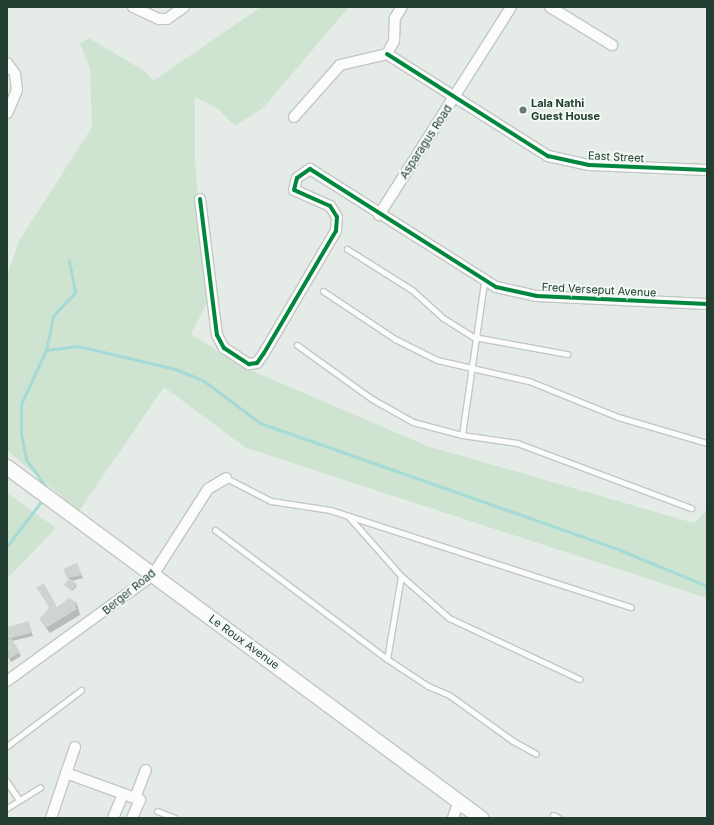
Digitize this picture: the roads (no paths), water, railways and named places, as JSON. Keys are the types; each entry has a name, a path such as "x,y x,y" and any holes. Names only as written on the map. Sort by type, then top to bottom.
{"main road":[{"name":"Le Roux Avenue","path":"7,466 482,818"}],"street":[{"path":"133,7 159,19 167,19 184,7"},
{"path":"294,117 340,65 387,54 395,38 395,18 402,7"},
{"name":"Asparagus Road","path":"379,215 511,7"},
{"path":"550,7 612,45"},
{"name":"East Street","path":"387,54 454,99 548,156 568,163 707,170"},
{"path":"7,63 15,74 17,90 7,114"},
{"name":"Fred Verseput Avenue","path":"200,199 217,335 229,353 253,365 264,353 336,232 337,217 330,206 294,190 297,178 310,169 484,283 524,295 707,304"},
{"name":"Berger Road","path":"7,681 153,575 208,489 226,478"},
{"path":"51,818 75,747"},
{"path":"132,818 146,770"},
{"path":"66,773 138,799"},
{"path":"113,818 123,794"},
{"path":"453,818 459,801"}],"lane":[{"path":"347,249 412,290 443,318 474,337 567,354"},
{"path":"462,435 474,337 484,283"},
{"path":"323,291 400,342 430,357 470,370 528,381 618,417 707,443"},
{"path":"297,345 384,407 423,426 462,435 517,443 691,508"},
{"path":"226,478 272,501 314,506 631,607"},
{"path":"347,516 401,576 461,626 579,678"},
{"path":"215,530 387,659 428,686 449,695 507,738 536,754"},
{"path":"387,659 401,576"},
{"path":"7,746 81,690"},
{"path":"7,782 19,800"},
{"path":"7,808 40,787"},
{"path":"157,811 175,818"},
{"path":"553,815 559,818"}],"waterway":[{"path":"46,350 53,316 75,292 69,261"},
{"path":"49,491 26,459 21,433 21,404 46,350 78,346 175,369 204,381 260,423 620,550 707,586"},
{"path":"7,546 43,499"}],"place":[{"name":"Lala Nathi Guest House","path":"523,110"}]}
